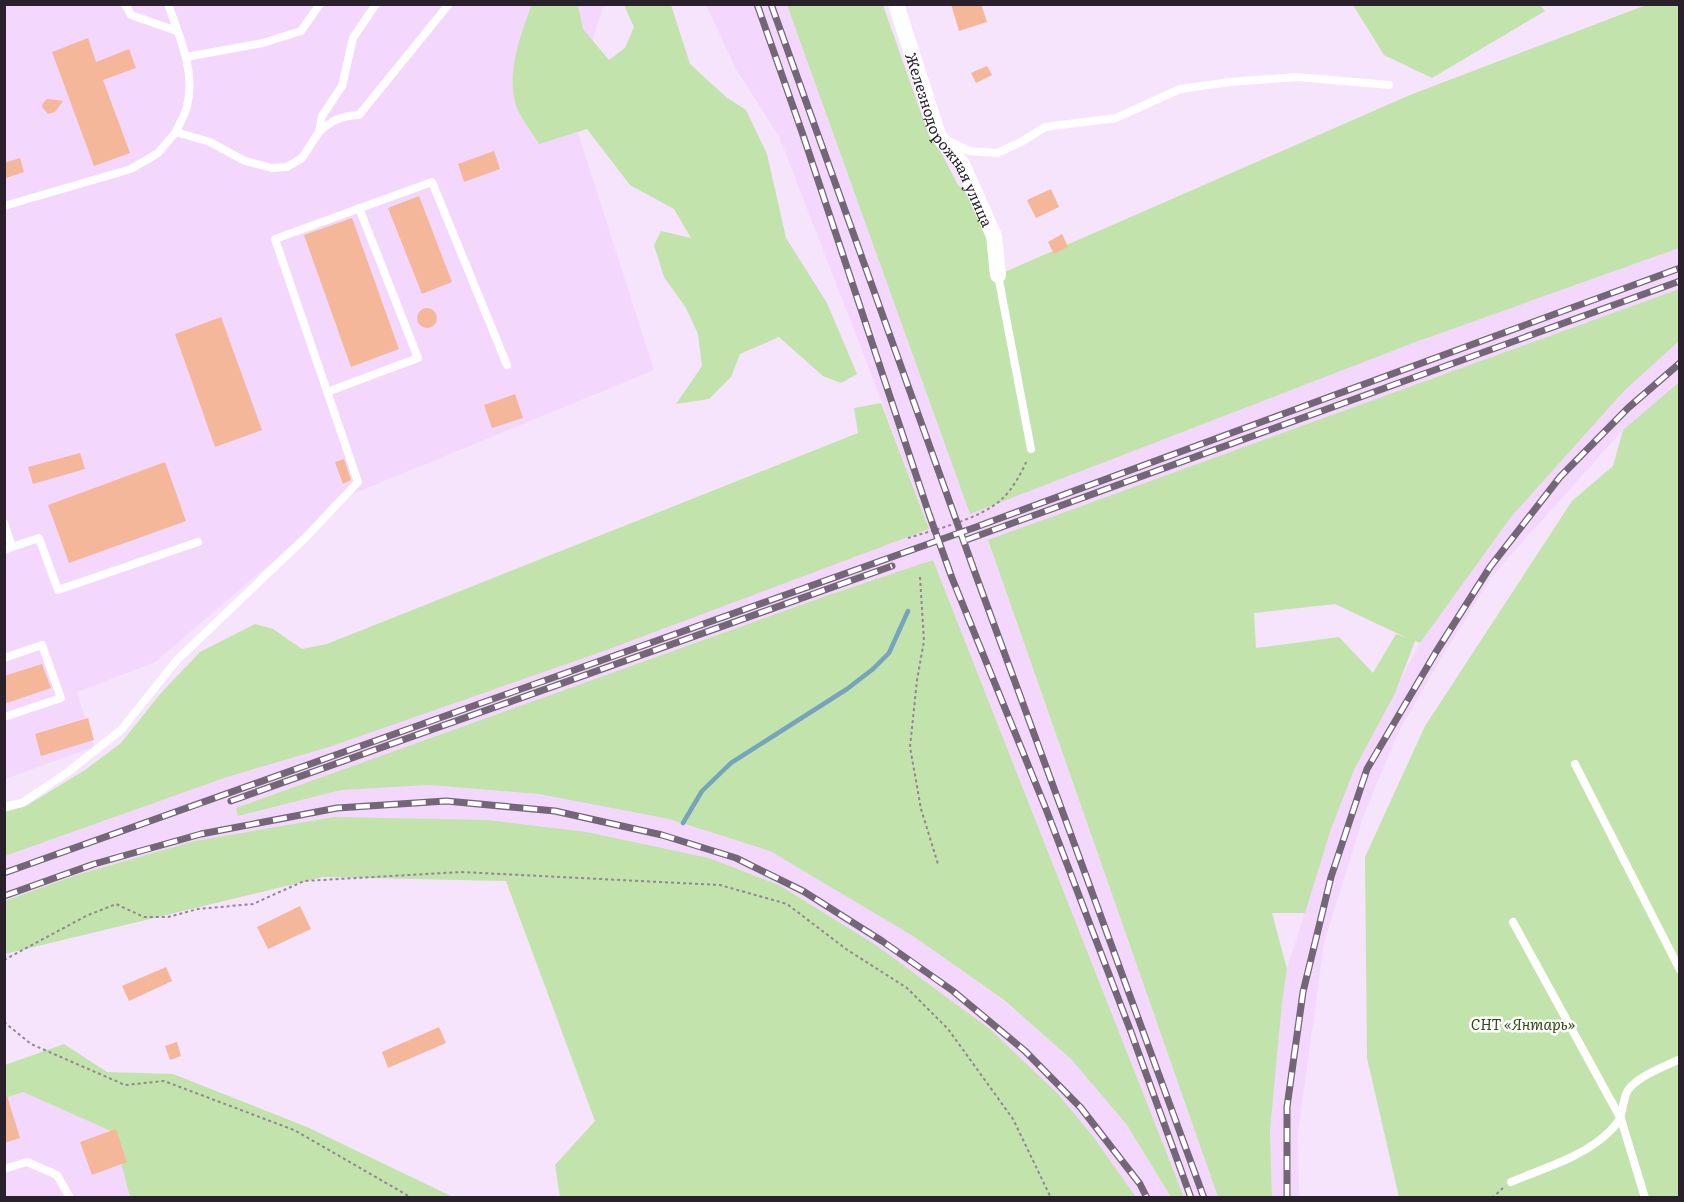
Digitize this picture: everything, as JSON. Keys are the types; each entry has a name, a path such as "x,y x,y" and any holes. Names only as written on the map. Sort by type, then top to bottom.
{"street":[{"name":"Железнодорожная улица","path":"896,4 938,135 962,164 994,236 998,275"}],"lane":[{"path":"125,4 131,15 177,31"},
{"path":"4,206 131,169 158,153 176,132 187,106 189,85 186,57 168,4"},
{"path":"186,57 263,43 301,32 320,4"},
{"path":"319,132 322,116 342,86 353,38 376,4"},
{"path":"176,132 210,142 245,161 272,168 287,167 302,158 319,132 332,120 343,116 359,115 449,4"},
{"path":"938,135 969,151 997,153 1045,127 1116,118 1180,89 1230,82 1297,77 1389,85"},
{"path":"4,807 22,803 59,778 121,730 177,660 306,537 358,482 275,239 432,182 507,365"},
{"path":"327,392 418,358 359,208"},
{"path":"998,275 1031,449"},
{"path":"4,524 8,548 39,538 57,590 198,542"},
{"path":"4,658 42,645 61,698 4,717"},
{"path":"1575,764 1680,970"},
{"path":"1512,922 1621,1119 1645,1197"},
{"path":"1511,1182 1589,1148 1610,1132 1621,1119 1626,1092 1641,1078 1680,1059"},
{"path":"4,1169 27,1162 57,1175 70,1197"}],"path":[{"path":"909,538 971,517 1003,499 1023,469 1031,449"},
{"path":"920,577 924,640 910,747 921,810 938,864"},
{"path":"4,960 86,916 116,904 144,917 168,917 198,909 253,904 304,881 461,872 720,885 787,904 846,949 907,988 948,1029 1013,1119 1050,1197"},
{"path":"4,1022 31,1044 125,1085 164,1081 294,1130 412,1197"},
{"path":"1492,1197 1511,1182"}],"shaded area":[{"path":"4,5 604,5 570,108 654,370 350,495 155,662 77,692 94,747 5,779"},
{"path":"706,5 787,5 970,514 1413,343 1679,248 1679,289 988,541 1218,1197 1184,1197 933,560 239,816 341,790 429,785 539,794 669,819 770,851 913,936 1003,1000 1072,1060 1127,1125 1171,1197 1136,1197 1092,1135 1058,1094 990,1030 876,945 779,885 709,858 587,832 488,820 232,836 106,866 5,902 5,856 227,777 329,747 929,529 779,136 736,69"},
{"path":"1679,341 1679,382 1623,430 1492,576 1399,731 1364,814 1324,943 1298,1133 1299,1197 1272,1198 1270,1131 1287,969 1331,829 1354,770 1420,643 1511,517 1624,391"},
{"path":"23,1092 113,1132 130,1197 5,1197 4,1098"}],"green space":[{"path":"532,4 578,5 583,29 609,60 625,48 634,27 624,5 671,5 690,64 726,97 746,110 767,154 786,238 827,303 857,374 841,383 823,376 779,337 740,354 731,377 709,399 676,404 702,366 698,334 686,308 664,277 654,245 661,231 691,238 674,209 630,185 587,129 539,144 524,122 514,95 513,69"},
{"path":"787,5 883,5 928,133 958,185 985,212 991,278 1410,95 1646,5 1679,5 1679,248 1413,343 970,514"},
{"path":"1353,5 1540,5 1545,11 1432,78 1384,55"},
{"path":"1679,289 1679,341 1624,391 1511,517 1420,643 1415,641 1395,693 1354,770 1331,829 1305,913 1272,913 1287,969 1270,1131 1272,1197 1218,1197 988,540","holes":["1335,604 1407,638 1396,634 1373,673 1339,637 1256,648 1254,613"]},
{"name":"СНТ «Янтарь»","path":"1679,382 1679,1197 1399,1197 1367,1058 1365,857 1425,726 1572,501 1613,466 1623,430"},
{"path":"881,403 929,529 601,652 329,747 227,777 5,856 5,812 26,806 85,770 121,743 161,693 200,652 255,624 273,629 302,649 327,644 858,433 854,408"},
{"path":"933,560 1184,1197 1171,1197 1127,1125 1072,1060 1004,1000 913,936 770,851 669,819 539,794 429,785 341,790 238,816 236,808 826,596"},
{"path":"334,817 488,820 587,832 709,858 779,885 876,945 991,1030 1058,1094 1092,1135 1136,1197 560,1197 555,1165 595,1121 506,881 323,877 5,954 5,901 80,874 195,841"},
{"path":"64,1044 107,1072 173,1074 307,1127 453,1197 130,1197 113,1132 23,1092 5,1098 5,1065"}],"building":[{"path":"951,4 981,4 987,22 959,31"},
{"path":"88,38 96,62 129,49 136,68 103,80 130,153 94,166 52,52"},
{"path":"987,66 992,75 976,83 971,73"},
{"path":"47,99 63,101 55,112 48,114 42,107"},
{"path":"494,151 500,169 464,182 458,164"},
{"path":"20,158 24,172 6,178 4,163"},
{"path":"1051,189 1059,207 1036,218 1027,200"},
{"path":"419,196 452,282 422,294 388,208"},
{"path":"352,218 399,349 351,367 304,235"},
{"path":"1062,234 1068,247 1054,254 1048,242"},
{"path":"423,308 431,308 437,314 437,322 431,328 423,328 417,322 417,314"},
{"path":"221,317 262,430 215,447 175,334"},
{"path":"515,394 523,418 492,428 484,405"},
{"path":"80,453 85,469 33,484 28,467"},
{"path":"344,459 351,480 343,484 335,462"},
{"path":"165,462 186,521 69,563 48,505"},
{"path":"42,664 51,688 4,704 4,676"},
{"path":"88,718 94,740 41,756 35,734"},
{"path":"300,906 311,929 268,949 257,927"},
{"path":"166,967 172,981 129,1001 122,986"},
{"path":"439,1027 446,1043 388,1068 382,1052"},
{"path":"177,1042 181,1056 170,1060 165,1046"},
{"path":"4,1096 7,1096 20,1138 4,1143"},
{"path":"116,1129 127,1162 92,1175 80,1142"}],"waterway":[{"path":"683,823 702,791 731,763 847,689 873,669 889,653 908,611"}],"railway":[{"path":"757,4 952,578 1046,809 1191,1198"},
{"path":"771,4 974,570 1204,1198"},
{"path":"4,873 976,527 1680,268"},
{"path":"966,540 1680,281"},
{"path":"1287,1198 1287,1107 1303,992 1331,877 1367,769 1436,652 1490,567 1560,477 1628,408 1680,363"},
{"path":"231,801 892,566"},
{"path":"4,896 94,864 201,834 337,808 446,801 555,811 662,835 736,858 803,891 882,941 953,991 1025,1051 1081,1108 1140,1184 1147,1198"}]}
